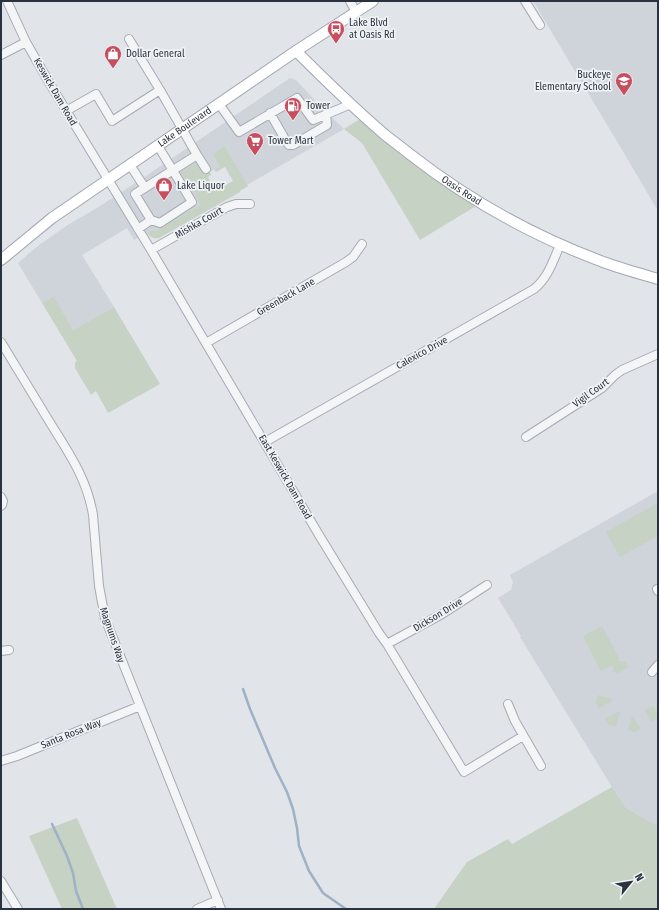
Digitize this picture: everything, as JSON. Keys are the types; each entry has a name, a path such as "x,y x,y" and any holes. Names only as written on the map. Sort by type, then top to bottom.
{"main road":[{"name":"Lake Boulevard","path":"1,260 52,218 296,51 372,1"},
{"name":"Oasis Road","path":"296,51 351,104 385,134 430,170 454,186 506,218 560,245 606,263 658,279"}],"street":[{"name":"Keswick Dam Road","path":"7,1 26,42 108,180"},
{"path":"350,1 356,12"},
{"path":"525,1 540,25"},
{"path":"129,39 206,169"},
{"path":"1,56 26,42"},
{"path":"66,111 96,94 112,121 160,90"},
{"path":"219,104 239,132 297,98 313,120 351,104"},
{"path":"270,113 289,145 293,145 327,125 326,114"},
{"path":"158,146 172,171 192,202 160,223 151,220 135,194 145,188 172,171 197,155"},
{"path":"130,165 145,188"},
{"name":"East Keswick Dam Road","path":"108,180 323,541 464,772 523,736"},
{"name":"Mishka Court","path":"151,250 227,207 236,204 250,204"},
{"path":"138,229 151,220"},
{"name":"Greenback Lane","path":"206,343 353,258 362,244"},
{"name":"Calexico Drive","path":"265,442 534,289 545,278 560,245"},
{"name":"Magnums Way","path":"1,342 74,460 86,485 93,515 99,586 103,611 221,909"},
{"name":"Vigil Court","path":"526,437 602,388 622,370 658,354"},
{"path":"1,497 3,501 1,506"},
{"name":"Dickson Drive","path":"387,644 442,614 487,585"},
{"path":"652,672 658,665"},
{"path":"508,704 515,721 541,766"},
{"name":"Santa Rosa Way","path":"1,761 17,756 140,706"},
{"path":"1,881 18,909"},
{"path":"197,909 218,900"}],"shaded area":[{"name":"Buckeye Elementary School","path":"533,1 658,1 658,211 621,148"},
{"path":"290,78 296,80 344,129 247,185 225,146 220,166 205,174 197,163 182,175 195,193 200,205 166,226 155,231 150,231 134,240 127,228 82,255 114,307 73,330 54,298 42,303 18,263 38,246 66,226 97,208 149,174"},
{"path":"658,491 658,826 626,808 520,637 521,636 498,598 511,590 513,582 510,575"}],"green space":[{"path":"360,119 442,184 476,206 420,240 362,143 344,129"},
{"path":"225,146 248,186 159,238 149,236 147,233 150,231 155,231 165,226 200,205 195,193 182,175 182,171 197,163 203,173 205,174 210,172 211,175 208,177 215,191 233,181 225,167 216,172 214,170 220,166 213,154"},
{"path":"54,297 73,330 114,307 160,384 108,413 96,391 91,395 75,368 75,363 77,361 42,303"},
{"path":"658,503 658,536 620,557 606,532"},
{"path":"602,626 619,658 619,661 625,661 628,667 617,674 614,671 613,665 601,671 583,636"},
{"path":"598,695 612,699 612,701 599,708 596,702"},
{"path":"653,706 658,718 651,722 645,710"},
{"path":"620,712 616,726 609,725 605,719"},
{"path":"632,716 641,729 635,732 628,730"},
{"path":"612,787 626,808 658,826 658,909 434,909 467,862 508,839 512,844"},
{"path":"77,818 117,909 62,909 29,836"}],"waterway":[{"path":"243,689 275,768 287,792 293,809 299,846 309,871 323,893 346,909"},
{"path":"52,824 67,856 73,873 76,891 83,909"}],"place":[{"name":"Lake Blvd at Oasis Rd","path":"336,44"},
{"name":"Dollar General","path":"113,69"},
{"name":"Buckeye Elementary School","path":"624,96"},
{"name":"Tower","path":"293,121"},
{"name":"Tower Mart","path":"255,156"},
{"name":"Lake Liquor","path":"164,201"}]}
